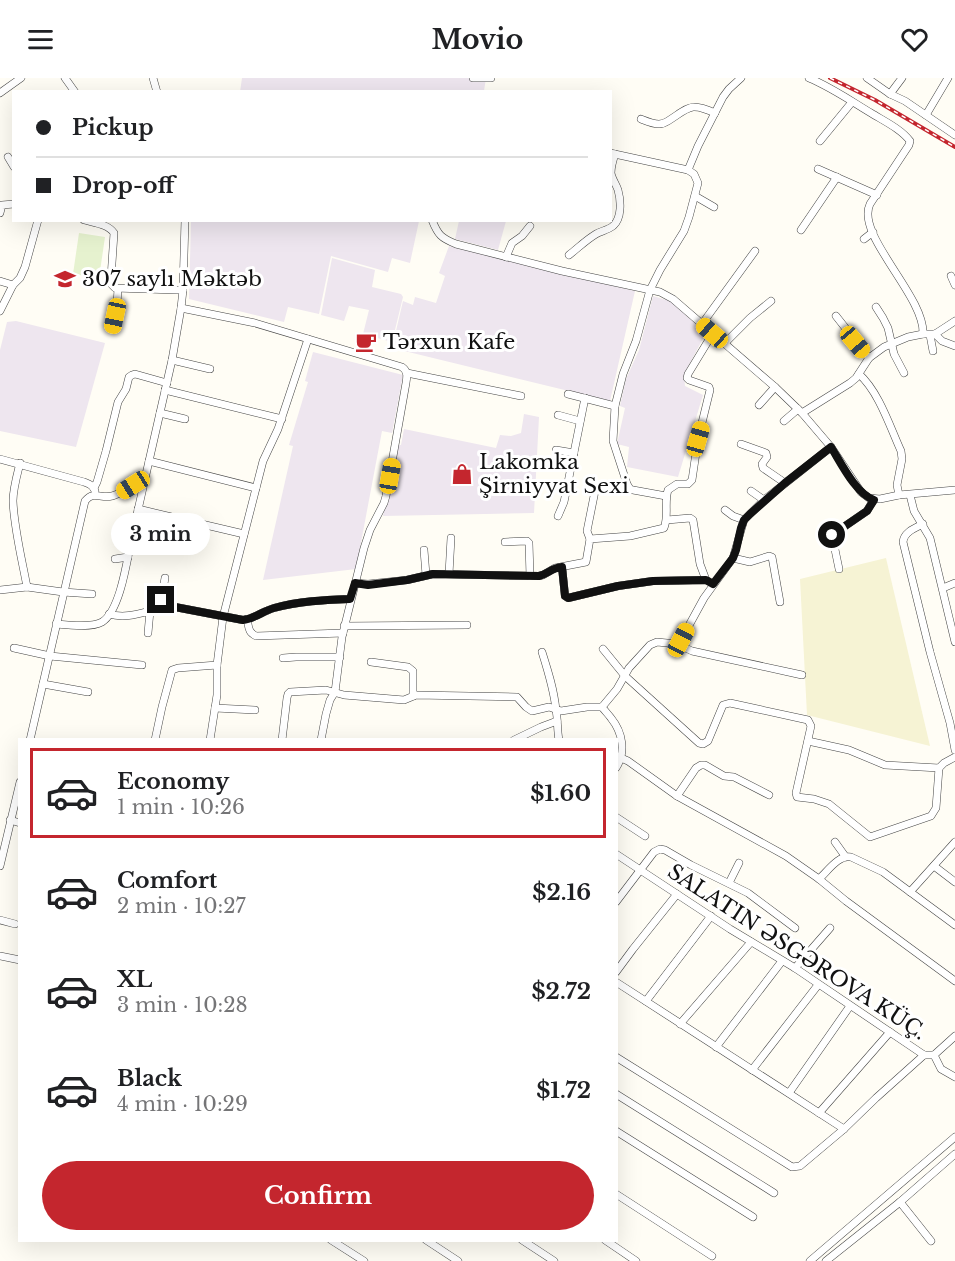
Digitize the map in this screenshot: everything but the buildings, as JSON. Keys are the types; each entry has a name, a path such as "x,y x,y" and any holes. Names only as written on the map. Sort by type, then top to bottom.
{"street":[{"path":"0,93 21,78"},
{"path":"473,78 491,78"},
{"path":"688,170 726,92 741,78"},
{"path":"808,78 830,88 903,134 910,141 870,204 867,214 882,250 919,312 933,351"},
{"path":"867,78 955,135"},
{"path":"890,94 902,78"},
{"path":"926,115 948,78"},
{"path":"12,84 16,90"},
{"path":"820,141 852,102"},
{"path":"641,119 660,124 692,107 700,107 715,113"},
{"path":"613,153 688,170 697,178 698,183 684,231 650,290 615,406 613,441 627,484 633,490 666,496"},
{"path":"8,157 12,164"},
{"path":"818,169 877,195"},
{"path":"801,230 837,177"},
{"path":"569,255 595,234 614,226 617,221 620,201 612,180"},
{"path":"695,196 714,207"},
{"path":"0,213 1,204"},
{"path":"0,311 25,267 37,222"},
{"path":"91,222 107,227 114,233 111,282 113,287 183,290"},
{"path":"56,624 75,625 103,622 119,594 172,360 183,290 185,222"},
{"path":"433,222 438,234 456,244 562,271 660,292 673,298 800,411 831,447 861,492 869,498 874,500 899,495 955,490"},
{"path":"506,257 512,243 530,226"},
{"path":"864,239 873,232"},
{"path":"702,324 755,251"},
{"path":"951,276 955,285"},
{"path":"0,281 14,285"},
{"path":"112,328 118,289"},
{"path":"725,344 750,318 771,301"},
{"path":"181,308 255,323 402,368 407,373 521,396"},
{"path":"876,308 888,328 894,354 904,373"},
{"path":"836,316 869,358"},
{"path":"784,421 850,383 869,358 891,344 908,337 929,335 955,321"},
{"path":"590,539 630,536 661,529 666,525 665,506 668,490 677,484 688,484 692,480 698,439 710,390 709,387 687,378 712,333"},
{"path":"929,335 955,346"},
{"path":"210,738 223,617 263,461 282,419 308,339"},
{"path":"172,360 210,369"},
{"path":"321,738 330,700 335,692 350,599 370,530 386,496 407,373"},
{"path":"859,374 873,391 901,451 902,459 897,478 899,495"},
{"path":"30,738 85,501 95,491 118,402 126,389 129,377 135,375 236,409 282,419"},
{"path":"759,405 775,387"},
{"path":"568,394 615,406"},
{"path":"558,516 564,502 585,398"},
{"path":"160,413 185,419"},
{"path":"558,415 580,421"},
{"path":"741,444 766,453 763,468 785,483"},
{"path":"677,644 710,582 733,558 744,520 764,500 831,447"},
{"path":"556,450 574,453"},
{"path":"0,459 84,482 107,497 133,485 144,483"},
{"path":"149,461 256,488"},
{"path":"20,463 13,503 27,586"},
{"path":"355,583 368,585 426,575 449,574 543,575 550,569 586,562 590,539 587,531 596,486"},
{"path":"752,491 764,500"},
{"path":"910,495 914,511 930,538 955,642"},
{"path":"839,569 832,535 867,511 874,500"},
{"path":"138,509 244,534"},
{"path":"725,510 744,520"},
{"path":"667,520 690,518 693,520 700,564 710,582"},
{"path":"922,524 906,534 903,542 955,750"},
{"path":"449,574 451,538"},
{"path":"505,542 527,541 529,543 530,576"},
{"path":"131,544 156,549"},
{"path":"424,550 426,575"},
{"path":"115,559 128,557"},
{"path":"733,558 750,562 772,557 780,602"},
{"path":"562,567 565,596 568,598 618,586 653,581 710,582"},
{"path":"161,608 165,578"},
{"path":"943,588 955,583"},
{"path":"0,590 27,586 92,594"},
{"path":"109,614 128,615 175,607 223,617 247,619 287,605 350,599"},
{"path":"148,633 150,611"},
{"path":"247,619 249,630 256,636 344,629 467,625"},
{"path":"602,707 617,689 629,668 650,645 657,642 677,644 692,651 802,675"},
{"path":"14,648 50,656 142,665"},
{"path":"603,649 625,676 699,743 704,744 708,741 723,705 730,703 808,720 811,726 797,796 829,804 870,837 931,816 936,808 939,768 955,757"},
{"path":"542,652 552,688 559,738"},
{"path":"283,658 340,657"},
{"path":"371,662 412,669 412,696"},
{"path":"155,738 172,670 217,665"},
{"path":"43,684 88,692"},
{"path":"282,738 290,692 319,690 404,700 412,696 517,697 532,711 549,707 561,711 602,707"},
{"path":"602,707 618,729 622,740 621,758 618,764"},
{"path":"215,708 255,710"},
{"path":"518,738 557,721"},
{"path":"808,741 849,750 885,765 939,768"},
{"path":"621,758 677,796 786,856 955,981"},
{"path":"677,796 700,765 705,765 724,776 734,777 769,795"},
{"path":"0,866 18,790"},
{"path":"618,818 645,836"},
{"path":"10,820 18,822"},
{"path":"835,842 845,856"},
{"path":"910,892 955,842"},
{"path":"618,899 654,852 660,849 759,900 795,928"},
{"path":"618,855 795,968 924,1055 934,1055 955,1036"},
{"path":"819,879 840,858 851,857 883,872 955,925"},
{"path":"729,883 739,863"},
{"path":"934,866 955,882"},
{"path":"618,969 677,894"},
{"path":"646,1001 711,916"},
{"path":"0,920 15,924"},
{"path":"795,968 830,928"},
{"path":"680,1024 751,942"},
{"path":"0,956 18,960"},
{"path":"716,1047 782,961"},
{"path":"618,983 844,1129"},
{"path":"752,1070 818,985"},
{"path":"789,1093 850,1006"},
{"path":"819,1113 890,1032"},
{"path":"618,1058 792,1167 800,1166 844,1129 924,1055"},
{"path":"934,1055 941,1069 955,1077"},
{"path":"618,1095 774,1193"},
{"path":"618,1132 753,1217"},
{"path":"810,1261 955,1137"},
{"path":"826,1261 900,1202 955,1154"},
{"path":"935,1155 943,1165"},
{"path":"618,1195 712,1256"},
{"path":"900,1202 931,1241"},
{"path":"334,1242 364,1261"},
{"path":"429,1242 458,1261"},
{"path":"525,1242 554,1261"},
{"path":"607,1242 636,1261"}],"shaded area":[{"path":"242,78 486,78 484,90 240,90"},
{"path":"191,222 419,222 410,263 392,258 388,272 331,256 319,314 288,307 284,322 189,299"},
{"path":"459,222 506,222 498,250 455,239"},
{"path":"449,246 635,291 610,401 392,348 403,301 413,305 415,297 436,303 445,276 439,273"},
{"path":"332,258 375,270 372,287 401,294 403,297 392,342 363,334 369,310 349,306 344,321 321,315"},
{"path":"653,296 670,301 706,333 684,374 685,386 703,395 678,477 627,467 629,447 617,444 625,408 620,406 626,379 639,350"},
{"path":"16,321 105,343 76,447 0,431 0,350 7,322"},
{"path":"313,352 403,375 392,433 382,431 356,569 263,580 293,446 289,445 308,382 305,381"},
{"path":"524,414 539,417 534,513 383,516 398,445 401,445 404,429 496,448 500,435 511,436 521,433"},
{"path":"886,558 930,746 807,715 800,579"}],"green space":[{"path":"79,233 105,237 99,278 73,274"}],"railway":[{"path":"830,78 875,100 955,147"}],"place":[{"name":"307 saylı Məktəb","path":"65,279"},
{"name":"Tərxun Kafe","path":"366,342"},
{"name":"Lakomka Şirniyyat Sexi","path":"462,474"}],"route":[{"path":"161,600 161,608 175,607 243,620 287,605 350,599 355,583 368,585 433,574 539,576 555,567 562,567 565,596 568,598 618,586 653,581 706,580 713,584 733,558 744,520 764,500 831,447 861,492 874,500 867,511 832,535"}]}
